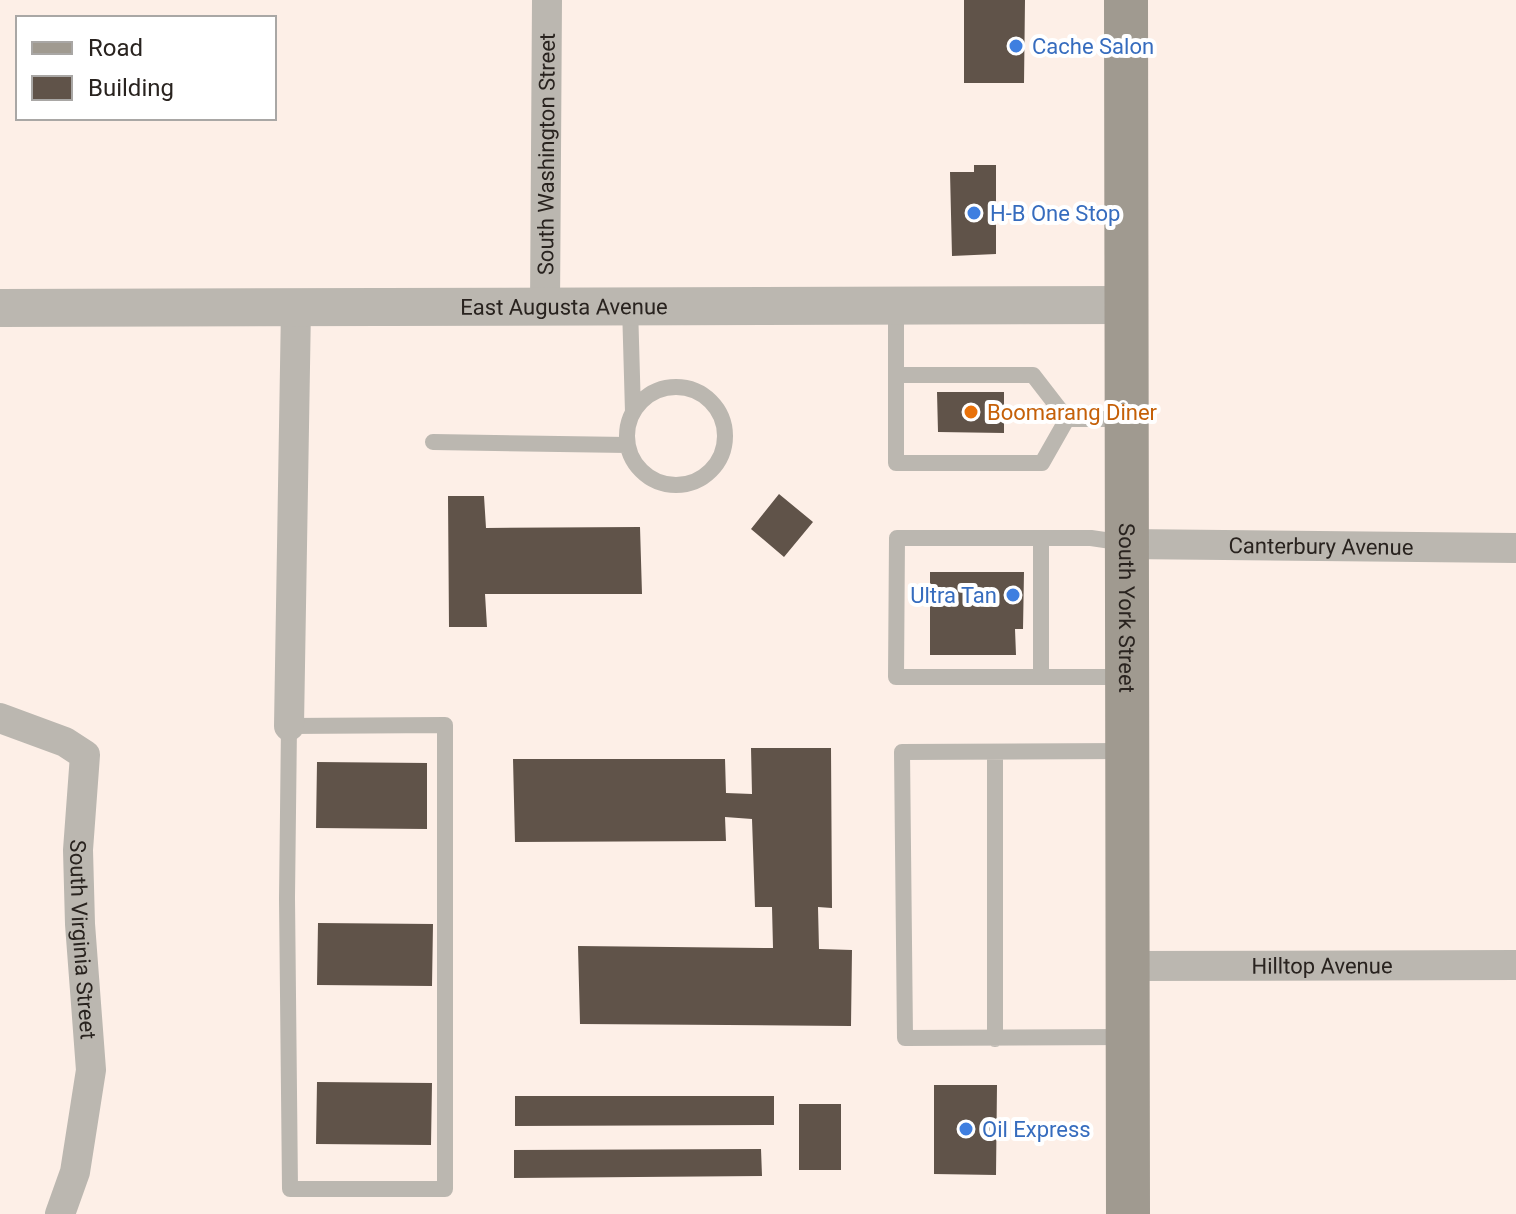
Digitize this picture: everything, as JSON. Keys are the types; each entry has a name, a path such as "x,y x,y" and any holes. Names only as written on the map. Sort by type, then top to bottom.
{"main road":[{"name":"South York Street","path":"1126,0 1128,1214"}],"street":[{"name":"South Washington Street","path":"545,306 547,0"},
{"name":"East Augusta Avenue","path":"0,308 1127,305"},
{"path":"289,726 296,307"},
{"name":"Canterbury Avenue","path":"1127,544 1516,548"},
{"name":"South Virginia Street","path":"0,718 65,742 85,755 78,850 91,1070 75,1172 60,1214"},
{"name":"Hilltop Avenue","path":"1128,966 1516,965"}],"lane":[{"path":"896,304 896,463 1042,463 1067,419"},
{"path":"630,306 633,412"},
{"path":"896,375 1033,375 1067,419"},
{"path":"673,387 704,395 723,420 723,452 704,476 689,483 674,485 644,473 633,460 627,445 627,428 633,412 643,400 657,391 673,387"},
{"path":"1067,419 1127,419"},
{"path":"433,442 627,445"},
{"path":"1127,544 1091,538 897,538 896,677 1127,677"},
{"path":"1041,538 1041,677"},
{"path":"445,725 445,1189 290,1189 289,726 445,725"},
{"path":"1128,751 902,752 905,1038 1128,1037"},
{"path":"995,752 995,1039"}],"building":[{"path":"964,0 1025,0 1024,83 964,83"},
{"name":"H-B One Stop","path":"974,165 996,165 996,254 952,256 950,172 974,172"},
{"name":"Boomarang Diner","path":"937,392 1004,392 1004,433 938,432"},
{"path":"779,494 813,522 784,557 751,529"},
{"path":"448,496 484,496 486,528 640,527 642,594 485,594 487,627 449,627"},
{"path":"930,572 1024,572 1023,629 1015,629 1016,655 930,655"},
{"path":"751,748 831,748 832,908 818,907 819,949 852,950 851,1026 580,1024 578,946 773,948 772,907 755,907 752,819 725,817 726,841 515,842 513,759 725,759 726,793 752,794"},
{"path":"317,762 427,763 427,829 316,828"},
{"path":"318,923 433,924 432,986 317,985"},
{"path":"317,1082 432,1083 431,1145 316,1144"},
{"name":"Oil Express","path":"934,1085 997,1085 996,1175 934,1174"},
{"path":"515,1096 774,1096 774,1125 515,1126"},
{"path":"799,1104 841,1104 841,1170 799,1170"},
{"path":"761,1149 762,1176 514,1178 514,1150"}],"place":[{"name":"Cache Salon","path":"1016,46"},
{"name":"H-B One Stop","path":"974,213"},
{"name":"Boomarang Diner","path":"971,412"},
{"name":"Ultra Tan","path":"1013,595"},
{"name":"Oil Express","path":"966,1129"}]}
